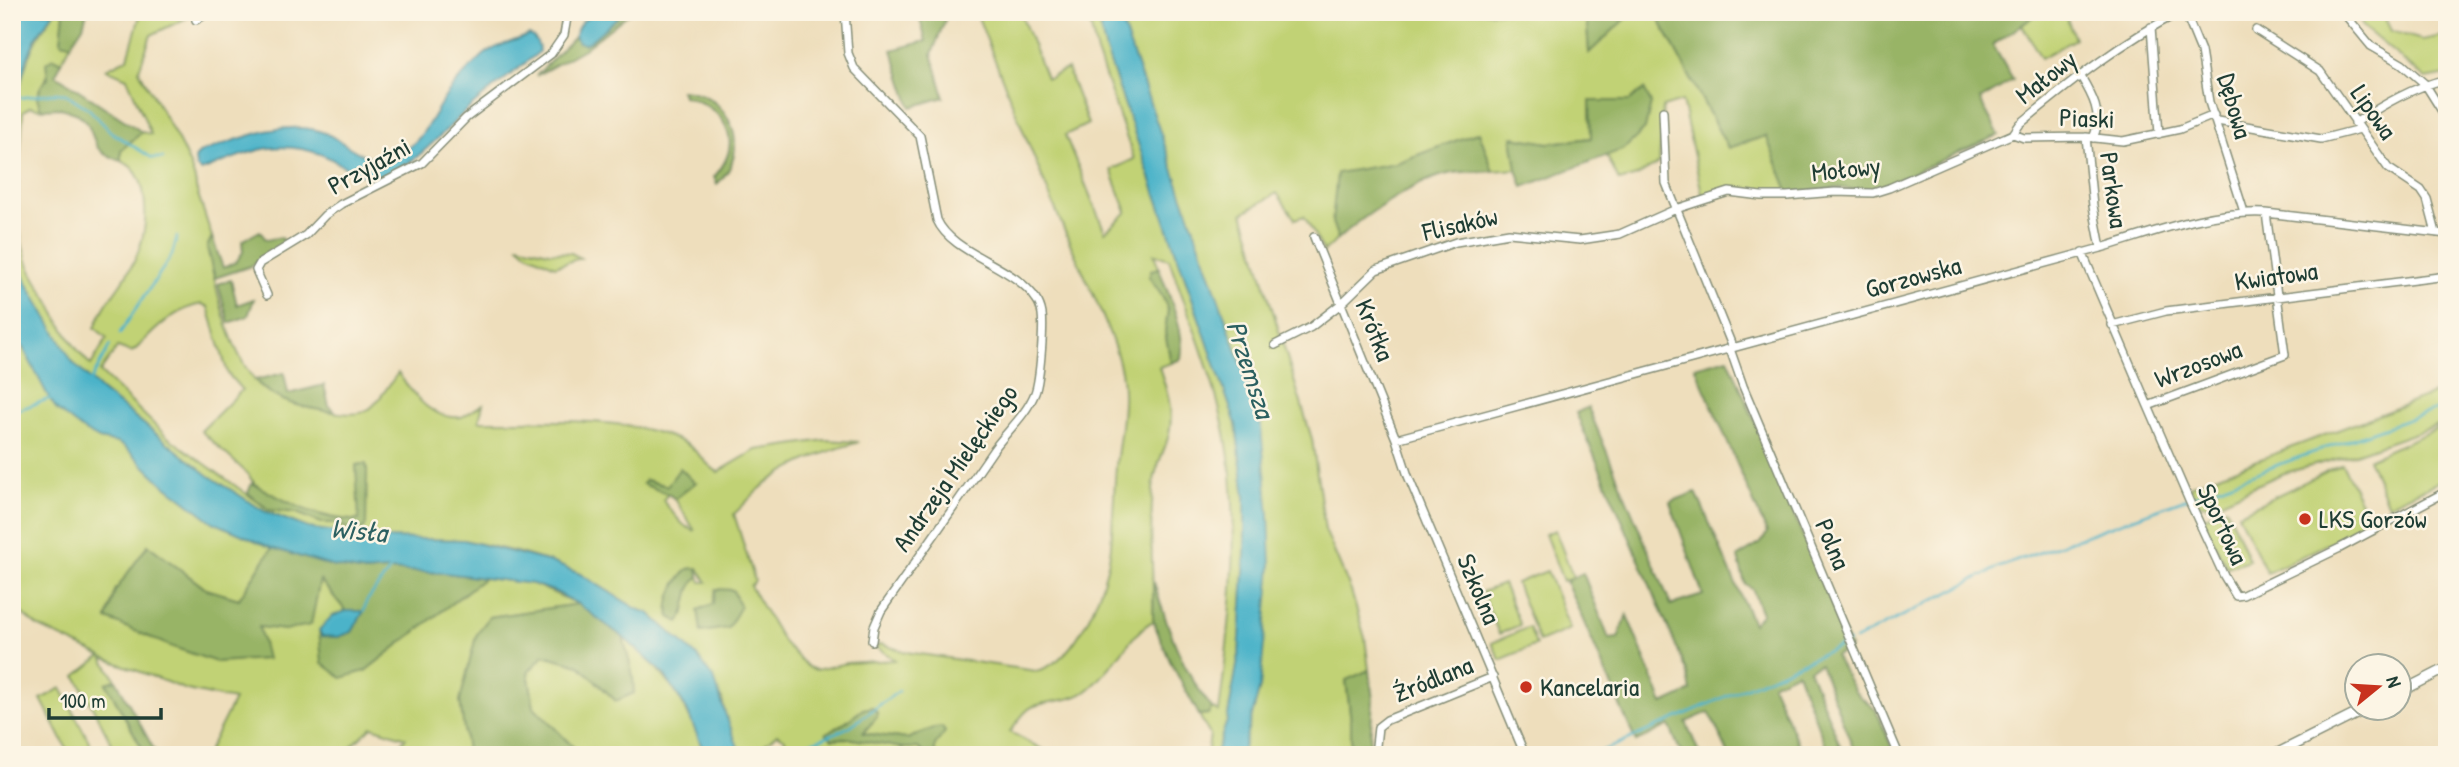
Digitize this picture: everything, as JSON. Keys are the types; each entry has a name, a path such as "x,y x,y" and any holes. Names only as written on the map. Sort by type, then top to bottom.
{"street":[{"path":"195,20 209,12"},
{"name":"Przyjaźni","path":"267,295 256,270 260,263 306,235 325,215 341,204 422,163 466,118 551,54 564,35 568,12"},
{"name":"Andrzeja Mielęckiego","path":"845,12 848,54 854,68 920,136 937,220 941,228 951,238 1028,290 1037,301 1042,314 1039,380 1025,412 999,442 881,611 874,627 872,641"},
{"name":"Małowy","path":"2013,134 2020,124 2080,75 2151,27 2182,12"},
{"name":"Dębowa","path":"2182,12 2201,51 2205,83 2244,212"},
{"path":"2343,12 2371,46 2403,64 2425,84 2447,119"},
{"path":"2151,27 2160,134"},
{"name":"Lipowa","path":"2256,30 2320,71 2388,168 2421,190 2427,199 2436,233"},
{"name":"Parkowa","path":"2080,75 2095,103 2098,115 2097,130 2090,138 2093,206 2101,248"},
{"name":"Piaski","path":"2013,134 2024,138 2123,141 2216,118 2321,139 2357,126 2381,107 2425,84 2447,79"},
{"name":"Polna","path":"1663,111 1664,177 1731,348 1743,386 1899,755"},
{"name":"Mołowy","path":"1676,209 1729,192 1774,196 1835,192 1873,193 2013,134"},
{"name":"Flisaków","path":"1275,345 1311,327 1342,303 1376,270 1456,242 1509,233 1580,240 1607,236 1620,234 1676,209"},
{"name":"Gorzowska","path":"1396,439 2101,248 2209,216 2244,212 2266,213 2447,234"},
{"name":"Wrzosowa","path":"2082,252 2148,406 2285,355 2266,213"},
{"name":"Krótka","path":"1314,237 1396,439"},
{"name":"Kwiatowa","path":"2112,325 2166,311 2447,276"},
{"name":"Sportowa","path":"2148,406 2196,517 2232,593 2236,596 2340,548 2447,491"},
{"name":"Szkolna","path":"1396,439 1408,476 1525,755"},
{"path":"2414,684 2447,668"},
{"name":"Źródlana","path":"1375,755 1378,727 1387,720 1493,677"},
{"path":"2274,755 2344,720"}],"green space":[{"path":"54,12 64,12 61,42 71,44 61,62 57,59 39,90 41,109 30,107 23,112 18,187 19,224 32,272 68,336 91,365 107,338 95,328 97,322 133,264 144,229 145,204 142,185 133,169 121,161 121,150 142,132 151,134 127,78 106,69 128,58 141,12 199,12 151,35 139,70 189,164 212,237 207,247 227,324 243,362 265,390 284,401 306,407 337,413 360,413 374,405 398,373 424,405 441,415 462,417 483,404 479,421 585,422 638,428 663,434 686,444 718,472 756,450 825,440 859,442 796,465 762,487 734,514 755,581 750,586 784,643 808,667 816,670 847,663 895,660 875,646 881,644 906,652 1036,671 1051,665 1077,638 1088,620 1104,581 1111,546 1123,383 1117,355 1104,320 1043,179 976,12 1020,12 1046,78 1067,69 1088,124 1065,135 1105,232 1127,212 1111,170 1134,159 1097,53 1087,12 1096,12 1106,51 1236,424 1245,497 1245,555 1239,655 1227,721 1215,755 1207,755 1210,735 1199,715 1208,714 1212,708 1219,712 1234,553 1232,489 1219,406 1169,259 1154,254 1159,268 1151,270 1168,310 1165,332 1171,363 1159,367 1171,422 1155,476 1152,499 1153,621 1137,634 1089,689 1076,697 1032,707 1010,732 1053,755 935,755 935,745 926,731 907,739 862,733 877,717 863,709 836,727 832,739 847,738 902,748 918,748 926,755 785,755 785,739 777,734 763,746 761,755 741,755 722,699 649,613 637,609 580,574 517,552 464,540 380,538 324,531 308,528 264,511 208,475 87,379 55,337 36,303 21,270 13,228 12,151 20,86 32,48","holes":["202,304 208,307 228,374 242,390 201,431 248,474 255,484 267,492 298,508 332,517 360,520 356,465 366,464 362,530 351,530 335,523 321,523 297,513 269,510 165,435 100,372 118,347 131,352 172,316","646,480 667,486 695,483 675,499 695,531 686,527 664,502 668,494 643,484","698,568 707,582 701,582 699,576 692,584 685,613 668,609 676,583 688,569"]},
{"path":"64,12 87,12 83,26 71,44 61,42"},
{"path":"624,12 631,12 584,49 536,76 575,36 584,44"},
{"path":"918,12 948,12 932,54 944,97 911,107 892,50 926,41"},
{"path":"1118,12 1586,12 1589,52 1626,18 1626,12 1655,12 1728,148 1766,136 1789,193 1771,194 1730,188 1703,198 1682,101 1663,107 1659,163 1637,176 1619,181 1606,154 1624,149 1630,101 1590,101 1591,138 1549,143 1512,137 1517,169 1493,171 1479,132 1396,163 1338,173 1332,222 1338,239 1324,252 1304,216 1295,219 1277,193 1243,213 1312,439 1325,530 1351,591 1365,638 1369,670 1346,681 1351,721 1351,755 1241,755 1260,687 1260,417"},
{"path":"1586,12 1626,12 1626,18 1589,53"},
{"path":"1655,12 2040,12 1993,45 2013,80 1980,100 1999,135 1871,191 1839,188 1789,193 1766,136 1728,148"},
{"path":"2040,12 2064,12 2075,39 2041,58 2022,25"},
{"path":"2357,12 2382,12 2391,31 2422,40 2447,35 2447,75 2426,79 2363,27"},
{"path":"53,58 61,62 56,75 142,132 121,150 121,161 104,154 97,147 87,122 78,114 61,108 41,109 37,98 41,86 48,78 46,63"},
{"path":"1644,89 1651,103 1645,129 1624,149 1523,187 1512,137 1549,143 1591,138 1590,101 1630,101"},
{"path":"681,90 698,93 712,101 724,112 731,125 735,140 734,156 728,171 717,184 714,177 724,164 729,151 726,127 710,108 683,96"},
{"path":"1479,132 1493,171 1453,173 1420,184 1375,210 1338,239 1332,222 1337,173 1396,163"},
{"path":"260,231 266,240 281,237 285,244 251,266 215,278 207,247 212,237 223,268 236,262 243,252 242,241"},
{"path":"518,245 549,252 571,253 581,258 555,266 527,253"},
{"path":"1159,268 1181,336 1181,359 1171,363 1165,332 1168,310 1149,277 1151,270"},
{"path":"231,280 237,305 254,299 248,316 229,323 218,284"},
{"path":"12,339 18,339 57,410 99,439 118,443 126,448 162,483 213,522 272,548 239,599 206,589 148,545 115,591 107,619 266,659 258,626 285,630 320,579 346,611 332,616 365,671 484,578 533,584 578,604 489,617 476,636 467,752 470,755 389,755 406,738 372,727 342,755 206,755 234,700 187,690 102,657 116,680 106,683 146,755 118,755 76,676 101,656 37,626 12,605"},
{"path":"1728,358 1850,648 1835,656 1855,692 1876,710 1895,755 1856,755 1820,664 1809,669 1844,755 1829,755 1797,672 1772,684 1803,755 1729,755 1709,712 1686,722 1700,755 1682,755 1669,725 1636,742 1566,581 1583,573 1609,639 1618,638 1627,615 1663,704 1691,691 1687,671 1576,413 1588,407 1671,605 1703,595 1670,502 1696,492 1753,624 1762,614 1752,588 1745,584 1738,557 1761,543 1767,533 1695,367"},
{"path":"284,373 288,394 324,385 329,406 335,412 282,400 255,380"},
{"path":"2447,389 2447,422 2352,455 2281,474 2213,505 2198,504 2189,486"},
{"path":"2447,424 2447,478 2388,505 2368,459"},
{"path":"366,464 366,525 363,530 351,530 335,523 321,523 297,513 269,510 248,493 252,483 317,514 359,520 356,465"},
{"name":"LKS Gorzów","path":"2342,464 2371,523 2267,573 2238,514"},
{"path":"680,468 695,483 675,499 643,484 645,480 667,486"},
{"path":"2226,507 2249,560 2227,567 2201,519"},
{"path":"1555,530 1573,577 1563,581 1545,534"},
{"path":"148,545 206,589 239,599 272,548 331,566 366,572 386,570 445,573 484,578 365,671 342,678 322,663 319,630 322,636 338,637 352,632 363,612 346,611 320,580 311,625 285,630 259,627 267,659 216,662 107,619 115,591"},
{"path":"698,568 699,576 691,587 679,622 670,617 671,597 688,569"},
{"path":"1547,571 1570,629 1539,642 1516,583"},
{"path":"1154,582 1177,648 1212,708 1208,714 1199,715 1170,661 1153,621"},
{"path":"1503,584 1520,625 1499,634 1482,592"},
{"path":"716,589 733,590 740,608 728,628 701,632 698,610 713,604"},
{"path":"578,604 623,637 633,676 634,693 616,701 579,665 544,655 528,672 534,707 581,755 470,755 467,752 460,701 476,636 489,617"},
{"path":"1529,627 1536,645 1500,660 1492,643"},
{"path":"623,637 652,664 673,689 690,718 705,755 581,755 534,707 528,672 544,655 580,665 616,701 633,676"},
{"path":"1369,670 1373,700 1369,755 1351,755 1351,721 1346,680"},
{"path":"116,680 157,755 146,755 106,683"},
{"path":"61,688 96,755 70,755 41,699"},
{"path":"872,707 877,712 877,717 863,733 907,739 942,727 945,732 935,745 935,755 926,755 918,748 902,748 847,738 832,739 826,733 863,709"}],"water":[{"path":"14,12 54,12 37,36 26,62 12,130 12,16"},
{"path":"598,12 624,12 590,41 584,44 578,42 575,36 580,24"},
{"path":"1096,12 1118,12 1260,417 1271,566 1260,687 1241,755 1215,755 1227,721 1239,655 1245,555 1245,497 1236,424 1106,51"},
{"path":"529,35 537,42 539,52 468,109 412,161 386,175 366,176 320,154 287,147 259,150 201,171 196,167 195,159 199,153 243,137 289,128 304,128 328,134 368,156 377,158 399,153 417,140 448,93 480,58 495,48"},
{"path":"12,229 17,255 27,283 73,363 102,391 208,475 264,511 308,528 380,538 464,540 551,562 580,574 637,609 649,613 698,657 715,681 741,755 705,755 687,710 664,674 623,637 578,604 556,592 533,584 445,573 386,570 366,572 331,566 272,548 213,522 162,483 126,448 84,431 57,410 12,326"},
{"path":"346,611 364,611 352,632 338,637 322,636 319,630 332,616"}],"waterway":[{"path":"12,99 53,93 66,94 89,109 111,132 152,158 163,158"},
{"path":"120,333 172,255 177,237"},
{"path":"90,382 110,345"},
{"path":"12,412 52,398"},
{"path":"1855,640 1997,568 2447,406"},
{"path":"364,611 366,602 390,570"},
{"path":"1593,755 1849,642"},
{"path":"771,755 849,727 899,691"}],"place":[{"name":"LKS Gorzów","path":"2305,519"},
{"name":"Kancelaria","path":"1526,687"}],"water label":[{"name":"Przemsza","path":"1251,369"},
{"name":"Wisła","path":"359,530"}]}
